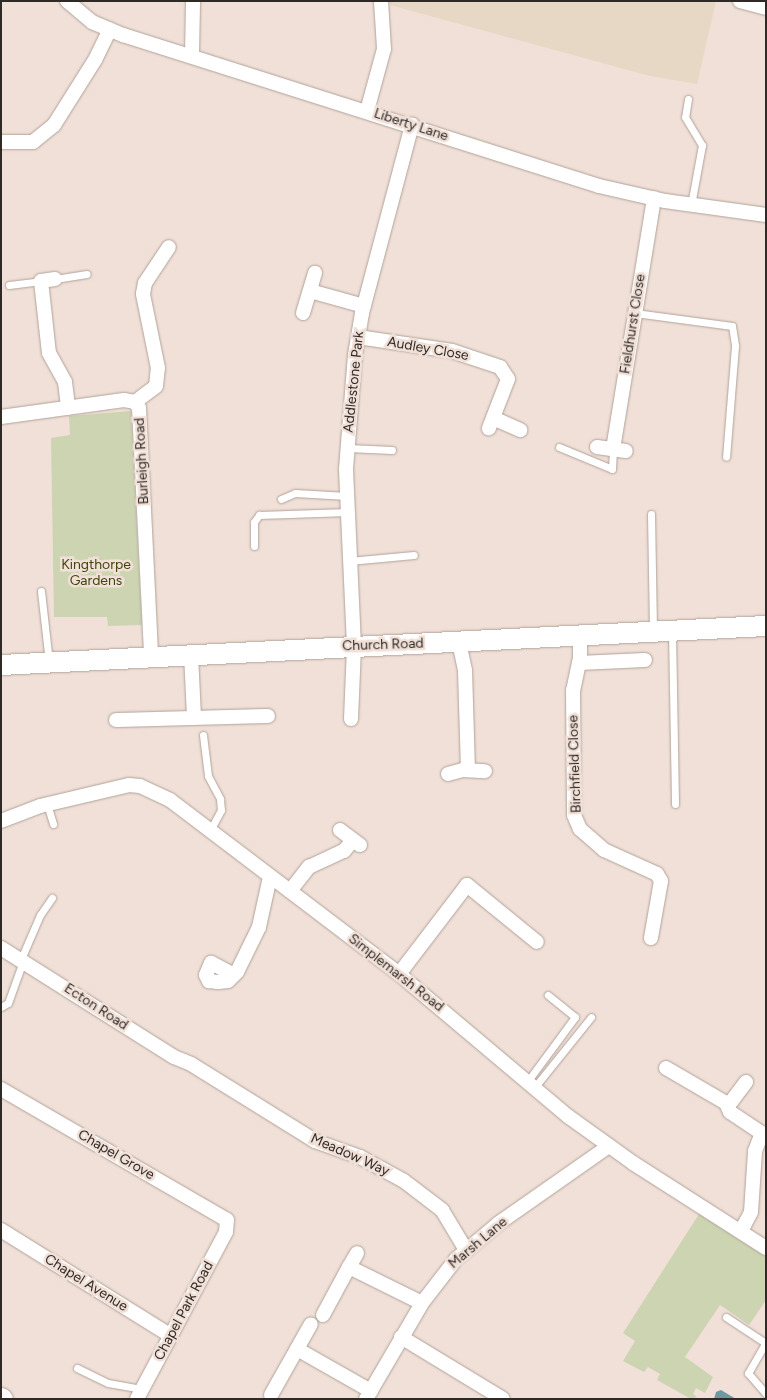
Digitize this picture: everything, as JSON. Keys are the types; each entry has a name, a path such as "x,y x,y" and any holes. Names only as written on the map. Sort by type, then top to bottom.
{"main road":[{"name":"Church Road","path":"1,665 766,626"}],"street":[{"name":"Liberty Lane","path":"67,1 92,22 110,29 600,186 691,205 766,215"},
{"path":"192,55 193,1"},
{"path":"367,111 384,49 381,1"},
{"path":"740,1 766,8"},
{"path":"1,142 33,142 50,129 95,60 110,29"},
{"name":"Addlestone Park","path":"351,718 354,646 348,561 348,448 358,337 364,306 412,125"},
{"name":"Fieldhurst Close","path":"619,450 635,313 654,198"},
{"path":"135,402 156,386 158,368 143,294 146,283 169,247"},
{"path":"303,313 315,273"},
{"path":"48,280 49,353 65,382 68,408"},
{"path":"310,291 364,306"},
{"name":"Audley Close","path":"358,337 452,351 500,367 508,380 491,423 520,430"},
{"name":"Burleigh Road","path":"1,417 135,402 139,408 142,432 152,656"},
{"path":"596,447 619,450"},
{"name":"Birchfield Close","path":"580,634 579,663 573,690 574,815 580,829 592,842 624,860 646,866 661,881 651,938"},
{"path":"459,642 465,670 468,770"},
{"path":"192,655 194,717"},
{"path":"579,663 645,660"},
{"path":"116,720 268,716"},
{"path":"448,774 468,770 485,771"},
{"name":"Simplemarsh Road","path":"1,821 47,804 117,787 140,786 170,800 209,833 270,876 398,974 531,1085 609,1146 766,1248"},
{"path":"290,891 309,867 357,843 340,830"},
{"path":"234,975 259,927 270,876"},
{"path":"398,974 467,886 537,942"},
{"name":"Ecton Road","path":"1,948 167,1053 191,1064"},
{"name":"Meadow Way","path":"191,1064 315,1141 360,1157 404,1181 442,1210 466,1250"},
{"path":"666,1068 728,1106 744,1124 764,1134 755,1151 751,1212 741,1231"},
{"path":"728,1106 746,1082"},
{"name":"Chapel Grove","path":"1,1089 229,1223"},
{"name":"Marsh Lane","path":"368,1395 401,1336 446,1269 466,1250 609,1146"},
{"name":"Chapel Park Road","path":"139,1394 229,1223"},
{"name":"Chapel Avenue","path":"1,1230 171,1336"},
{"path":"323,1315 357,1253"},
{"path":"349,1267 422,1303"},
{"path":"272,1394 311,1324"},
{"path":"401,1336 503,1399"},
{"path":"297,1349 368,1395"}],"lane":[{"path":"688,99 685,117 702,145 691,205"},
{"path":"9,285 87,274"},
{"path":"635,313 732,326 735,346 726,457"},
{"path":"559,447 612,470 619,450"},
{"path":"348,448 392,450"},
{"path":"281,498 296,493 348,496"},
{"path":"254,546 254,522 259,515 348,512"},
{"path":"651,514 663,631 675,804"},
{"path":"348,561 414,555"},
{"path":"41,591 49,662"},
{"path":"203,735 208,776 220,799 221,810 209,833"},
{"path":"47,804 53,824"},
{"path":"1,1007 8,1003 22,960 40,915 52,898"},
{"path":"531,1085 575,1017 548,995"},
{"path":"531,1085 591,1017"},
{"path":"726,1317 765,1342 748,1373 766,1394"},
{"path":"77,1368 108,1383 139,1394"}],"shaded area":[{"path":"390,1 716,1 697,84 650,76 390,5"}],"green space":[{"name":"Kingthorpe Gardens","path":"131,411 142,625 108,626 107,617 54,617 51,438 70,435 69,416"},
{"path":"699,1214 766,1257 766,1300 749,1325 720,1305 685,1357 713,1377 705,1393 696,1388 693,1394 697,1397 691,1399 657,1380 660,1374 648,1367 644,1372 623,1361 635,1341 623,1333"}],"water":[{"path":"721,1390 736,1399 714,1399 716,1392"}]}
